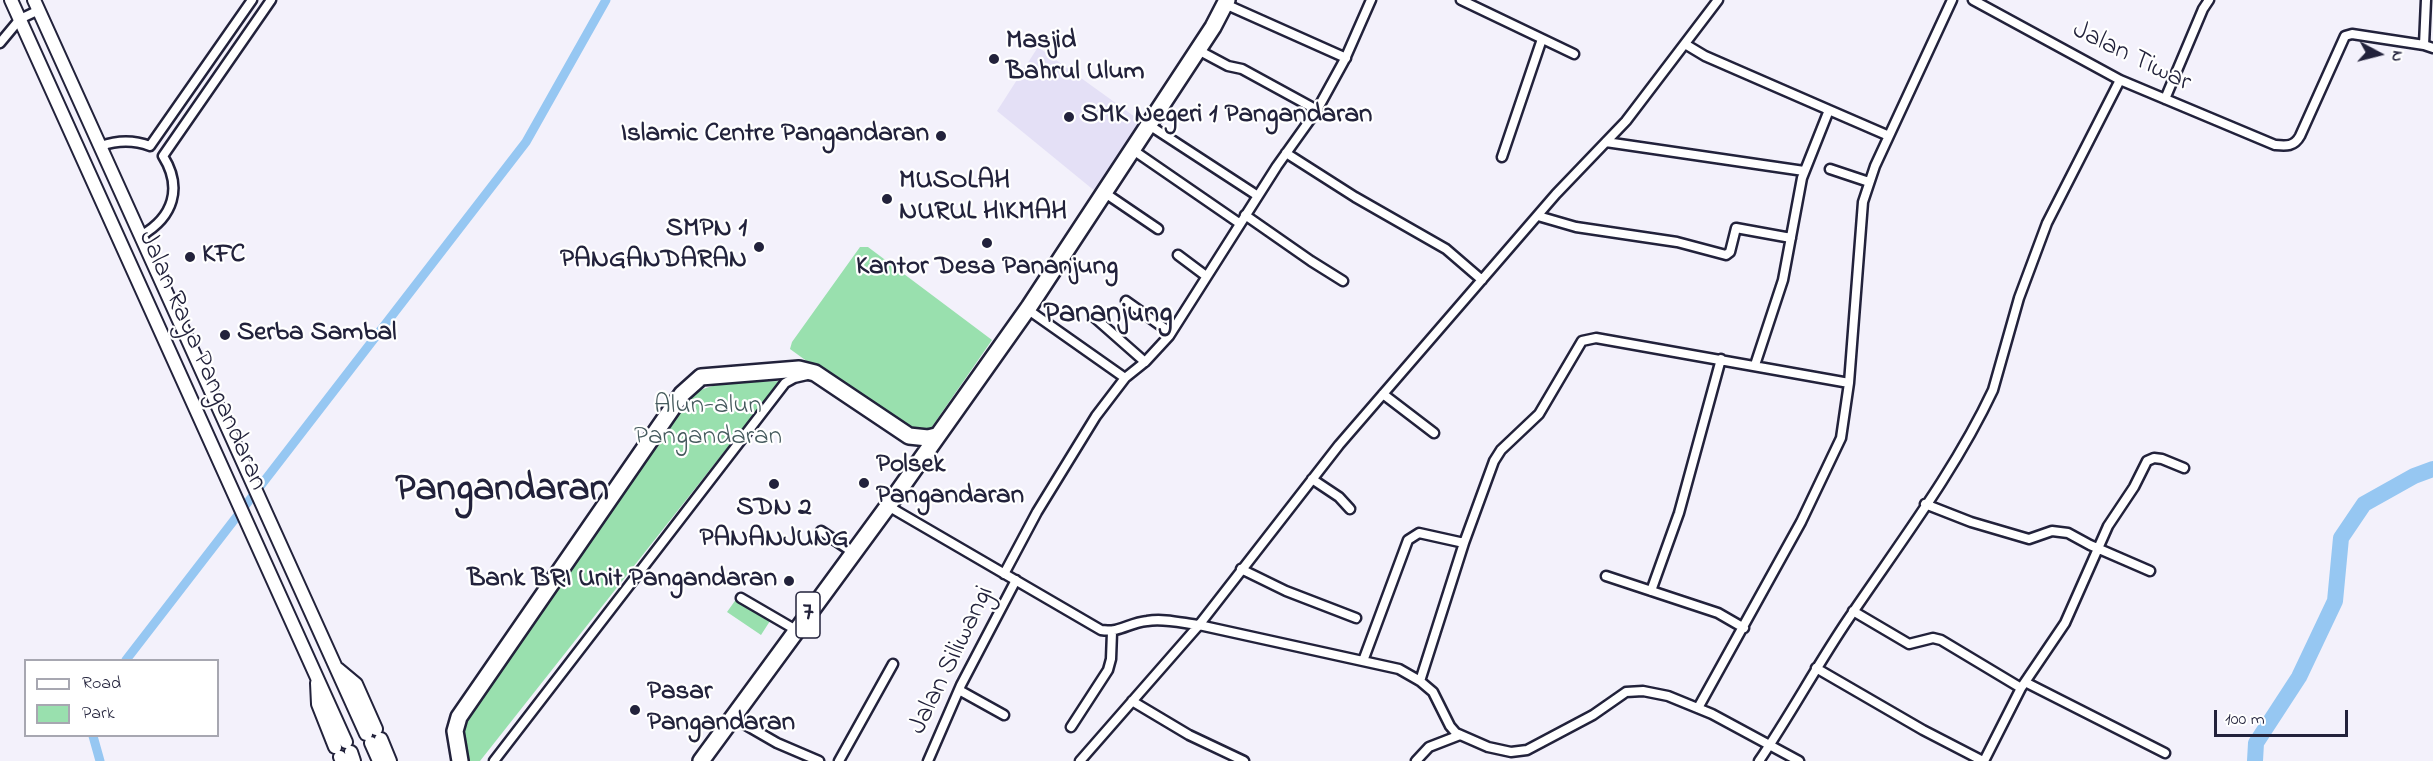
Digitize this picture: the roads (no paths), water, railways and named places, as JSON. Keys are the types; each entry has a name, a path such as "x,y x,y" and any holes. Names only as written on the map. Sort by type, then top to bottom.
{"highway":[{"name":"7","path":"701,761 915,469 1027,309 1214,27 1225,1"},
{"path":"460,761 455,731 459,717 682,394 701,377 714,374 799,369 815,373 909,436 928,438 936,436"},
{"path":"909,436 915,453 915,469"}],"street":[{"name":"Jalan Raya Pangandaran","path":"11,0 317,678 317,701 345,753"},
{"path":"150,146 252,0"},
{"path":"163,156 271,0"},
{"name":"Jalan Siliwangi","path":"1004,573 1037,512 1096,417 1125,378 1145,362 1171,333 1242,219 1317,110 1346,58 1371,0"},
{"path":"1461,0 1574,54"},
{"path":"1094,761 1083,758 1199,625 1312,479 1383,394 1538,216 1626,121 1718,0"},
{"path":"1698,708 1744,628 1838,448 1844,426 1849,383 1861,215 1869,182 1952,0"},
{"name":"Jalan Tiwar","path":"1973,0 2120,80 2275,145 2287,146 2297,141 2345,36 2352,34 2428,46"},
{"path":"2165,99 2203,9 2209,0"},
{"path":"2426,0 2428,46"},
{"path":"1225,1 1346,58"},
{"name":"Jalan Raya Pangandaran","path":"36,5 338,668 356,684 374,736"},
{"path":"0,43 20,19 36,5"},
{"path":"1502,157 1542,39"},
{"path":"1685,44 1705,56 1889,136"},
{"path":"1198,50 1228,66 1242,69 1317,110"},
{"path":"1759,761 1853,611 1956,458 1993,390 2019,298 2047,223 2120,80"},
{"path":"1755,365 1782,283 1804,171 1829,110"},
{"path":"1149,125 1258,196"},
{"path":"101,146 125,141 150,146 163,156 173,175 172,198 163,217 156,226 142,235"},
{"path":"1606,142 1804,171"},
{"path":"1132,150 1343,281"},
{"path":"1286,153 1355,197 1446,249 1482,280"},
{"path":"1830,169 1869,182"},
{"path":"1105,193 1158,229"},
{"path":"109,218 130,209"},
{"path":"1538,216 1580,228 1677,243 1726,255 1730,254 1737,228 1791,238"},
{"path":"1178,255 1206,276"},
{"path":"1126,301 1171,333"},
{"path":"1027,309 1125,378"},
{"path":"1094,316 1145,362"},
{"path":"1420,681 1464,543 1497,455 1539,414 1582,341 1596,338 1849,383"},
{"path":"1651,591 1679,513 1721,359"},
{"path":"494,761 785,383 794,378 815,373"},
{"path":"1383,394 1434,433"},
{"path":"1816,668 1923,730 1983,761 2023,685 2065,622 2108,526 2134,487 2147,461 2154,458 2162,459 2184,468"},
{"path":"1312,479 1339,497 1350,509"},
{"path":"1925,504 1968,521 2029,539 2052,531 2068,532 2097,548 2150,571"},
{"path":"888,506 1101,630 1112,632 1132,623 1155,620 1199,625 1399,669 1420,681 1433,692 1450,726 1460,735 1488,747 1511,752 1527,750 1593,715 1626,692 1643,692 1668,696 1698,708 1799,761"},
{"path":"821,531 854,553"},
{"path":"1362,661 1408,540 1419,533 1464,543"},
{"path":"1241,569 1286,591 1356,618"},
{"path":"1606,576 1718,613 1744,628"},
{"name":"Jalan Siliwangi","path":"928,761 959,690 1016,580"},
{"path":"741,598 796,630"},
{"path":"1853,611 1910,644 1933,638 1941,640 2023,685 2165,753"},
{"path":"1071,727 1108,670 1112,632"},
{"path":"839,761 893,664"},
{"path":"959,690 1004,715"},
{"path":"1132,701 1189,735 1244,761"},
{"path":"732,717 777,743 819,761"},
{"path":"1416,761 1429,747 1460,735"},
{"path":"374,736 379,761"},
{"path":"374,736 390,761"}],"waterway":[{"path":"127,659 526,142 606,0"},
{"path":"2255,761 2256,743 2299,677 2335,601 2341,538 2364,504 2414,476 2433,469"},
{"path":"93,737 100,761"}],"place":[{"name":"Masjid Bahrul Ulum","path":"994,59"},
{"name":"SMK Negeri 1 Pangandaran","path":"1069,117"},
{"name":"Islamic Centre Pangandaran","path":"941,136"},
{"name":"MUSOLAH NURUL HIKMAH","path":"887,199"},
{"name":"Kantor Desa Pananjung","path":"987,243"},
{"name":"SMPN 1 PANGANDARAN","path":"759,247"},
{"name":"KFC","path":"190,257"},
{"name":"Serba Sambal","path":"225,335"},
{"name":"Polsek Pangandaran","path":"864,483"},
{"name":"SDN 2 PANANJUNG","path":"774,484"},
{"name":"Bank BRI Unit Pangandaran","path":"789,581"},
{"name":"Pasar Pangandaran","path":"635,710"}],"district":[{"name":"Pananjung","path":"1108,316"},
{"name":"Pangandaran","path":"502,493"}],"park label":[{"name":"Alun-alun Pangandaran","path":"708,424"}]}
